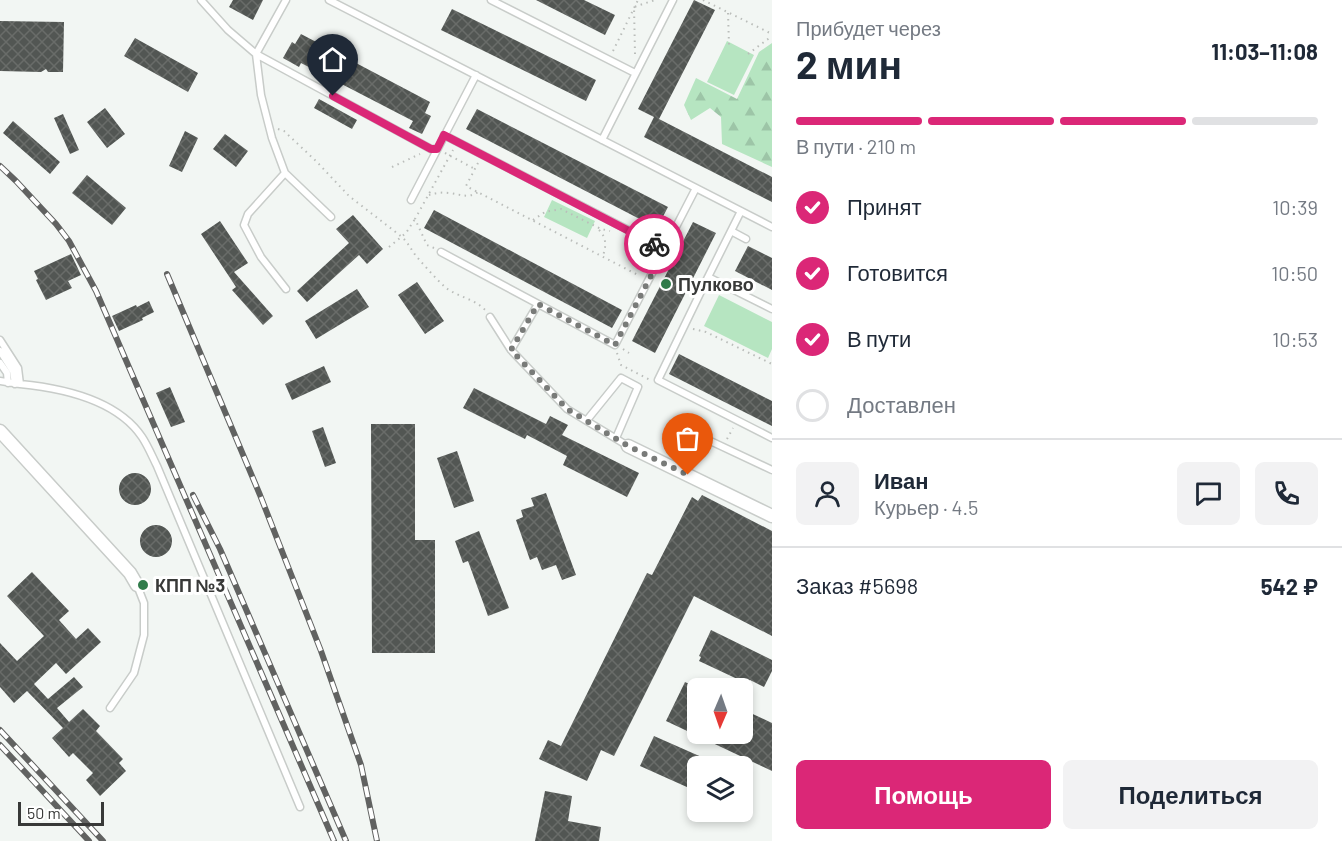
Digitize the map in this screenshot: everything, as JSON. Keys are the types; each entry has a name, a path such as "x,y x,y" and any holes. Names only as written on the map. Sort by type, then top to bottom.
{"street":[{"path":"0,431 130,573 137,585"},
{"path":"628,446 771,512"}],"lane":[{"path":"201,0 228,30 256,54 434,149"},
{"path":"286,0 256,54 261,95 285,173 331,217"},
{"path":"329,0 772,227"},
{"path":"491,0 635,73"},
{"path":"603,140 673,0"},
{"path":"411,200 434,149 476,75"},
{"path":"444,135 665,249"},
{"path":"285,173 248,214 244,225 261,257 285,289"},
{"path":"441,252 615,345 696,188"},
{"path":"741,211 657,380 772,438"},
{"path":"731,231 746,239"},
{"path":"708,278 772,309"},
{"path":"511,350 538,304"},
{"path":"490,317 511,350 567,409 628,446"},
{"path":"0,340 18,368 14,384"},
{"path":"0,351 13,371 14,384"},
{"path":"0,363 14,384"},
{"path":"586,420 621,378 638,387 616,438"},
{"path":"0,381 43,386 95,402 112,410 141,435 165,485 300,807"},
{"path":"704,438 772,470"},
{"path":"110,708 134,674 144,635 144,603 137,585"}],"path":[{"path":"610,57 638,0"},
{"path":"634,7 655,0"},
{"path":"703,0 772,35 748,54"},
{"path":"634,7 635,55"},
{"path":"728,13 729,45"},
{"path":"269,127 284,131 349,196 402,237 444,285 483,308 490,317"},
{"path":"389,248 402,237 416,219 456,145"},
{"path":"392,167 434,149 475,169"},
{"path":"482,155 466,186 649,280"},
{"path":"429,195 448,192 465,196 478,192"},
{"path":"533,220 545,212 561,209 601,231 606,248 603,256"},
{"path":"416,219 427,245 441,252"},
{"path":"686,327 706,332 772,364"},
{"path":"615,345 621,365 650,380 657,380"},
{"path":"724,447 736,420"}],"green space":[{"path":"727,41 754,55 734,95 707,82"},
{"path":"772,43 772,167 722,144 721,117 710,108 691,120 684,105 696,78 737,99 759,52"},
{"path":"552,200 595,221 587,238 544,217"},
{"path":"719,295 772,322 772,349 768,358 704,326"}],"building":[{"path":"233,0 263,0 253,20 229,7"},
{"path":"536,0 584,0 615,15 605,35"},
{"path":"694,0 715,10 659,119 772,177 772,202 644,137 654,117 638,109"},
{"path":"452,9 596,80 586,101 441,30"},
{"path":"0,21 64,22 63,72 48,72 46,69 41,72 0,71"},
{"path":"301,34 430,102 425,113 431,116 422,134 409,128 413,121 301,63 299,67 283,58 292,42 295,44"},
{"path":"135,38 198,73 188,92 124,56"},
{"path":"319,99 357,120 352,129 314,108"},
{"path":"105,108 125,134 107,148 87,122"},
{"path":"477,109 668,207 657,228 466,129"},
{"path":"63,114 79,150 70,154 54,118"},
{"path":"13,121 60,162 50,174 3,133"},
{"path":"185,131 198,138 182,172 169,166"},
{"path":"225,134 248,151 236,167 213,149"},
{"path":"87,175 126,208 112,225 72,193"},
{"path":"434,210 622,310 612,328 424,228"},
{"path":"353,215 383,249 367,264 359,255 307,302 297,291 349,243 336,229"},
{"path":"220,221 248,263 234,272 273,316 263,325 232,290 236,287 201,234"},
{"path":"693,222 716,233 655,353 632,341"},
{"path":"748,246 772,258 772,290 735,271"},
{"path":"71,254 81,275 68,281 72,288 46,300 34,271"},
{"path":"417,282 444,321 425,334 398,295"},
{"path":"357,289 369,307 316,339 305,321"},
{"path":"149,301 154,312 119,331 112,316"},
{"path":"679,354 772,401 772,426 669,374"},
{"path":"324,366 331,382 292,400 285,384"},
{"path":"170,387 185,422 171,427 156,393"},
{"path":"474,388 546,424 550,416 568,425 562,435 639,473 627,497 563,465 567,456 527,435 525,439 463,408"},
{"path":"371,424 415,424 415,540 435,540 435,653 372,653"},
{"path":"323,427 336,463 325,467 312,431"},
{"path":"457,451 474,501 454,508 437,458"},
{"path":"135,473 146,478 151,489 146,500 135,505 124,500 119,489 124,478"},
{"path":"546,493 576,575 562,580 556,565 542,570 537,557 530,560 516,520 523,517 521,510 534,506 531,498"},
{"path":"702,495 772,531 772,636 694,596 614,756 601,750 587,781 539,759 548,740 561,746 647,573 652,575 692,497 698,501"},
{"path":"156,525 167,530 172,541 167,552 156,557 145,552 140,541 145,530"},
{"path":"479,531 509,608 488,616 468,561 463,563 455,541"},
{"path":"32,572 69,611 59,620 76,639 88,628 101,642 66,674 56,663 34,684 48,699 74,677 83,687 57,708 69,722 83,709 100,726 96,731 123,759 119,763 126,771 100,796 86,780 93,773 73,753 69,757 52,738 63,728 27,691 14,703 0,687 0,643 17,661 44,636 7,596"},
{"path":"711,630 772,660 772,671 764,687 753,682 753,678 735,678 699,661 701,657 699,656"},
{"path":"685,682 687,683 687,731 666,721"},
{"path":"753,714 772,723 772,771 753,762 753,756 740,756 715,744 753,744"},
{"path":"654,736 699,756 687,756 687,787 640,766"},
{"path":"545,791 572,796 568,821 601,827 599,841 535,841"}],"railway":[{"path":"0,166 56,224 69,241 96,291 334,841"},
{"path":"167,274 260,495 321,651 361,765 377,841"},
{"path":"193,495 220,549 346,841"},
{"path":"0,730 103,841"},
{"path":"0,745 89,841"}],"way so far":[{"path":"654,244 665,249 615,345 538,304 511,350 567,409 628,446 688,475"}],"place":[{"name":"Пулково","path":"666,284"},
{"name":"КПП №3","path":"143,585"}],"route":[{"path":"333,96 431,149 437,149 444,135 654,244"}]}
